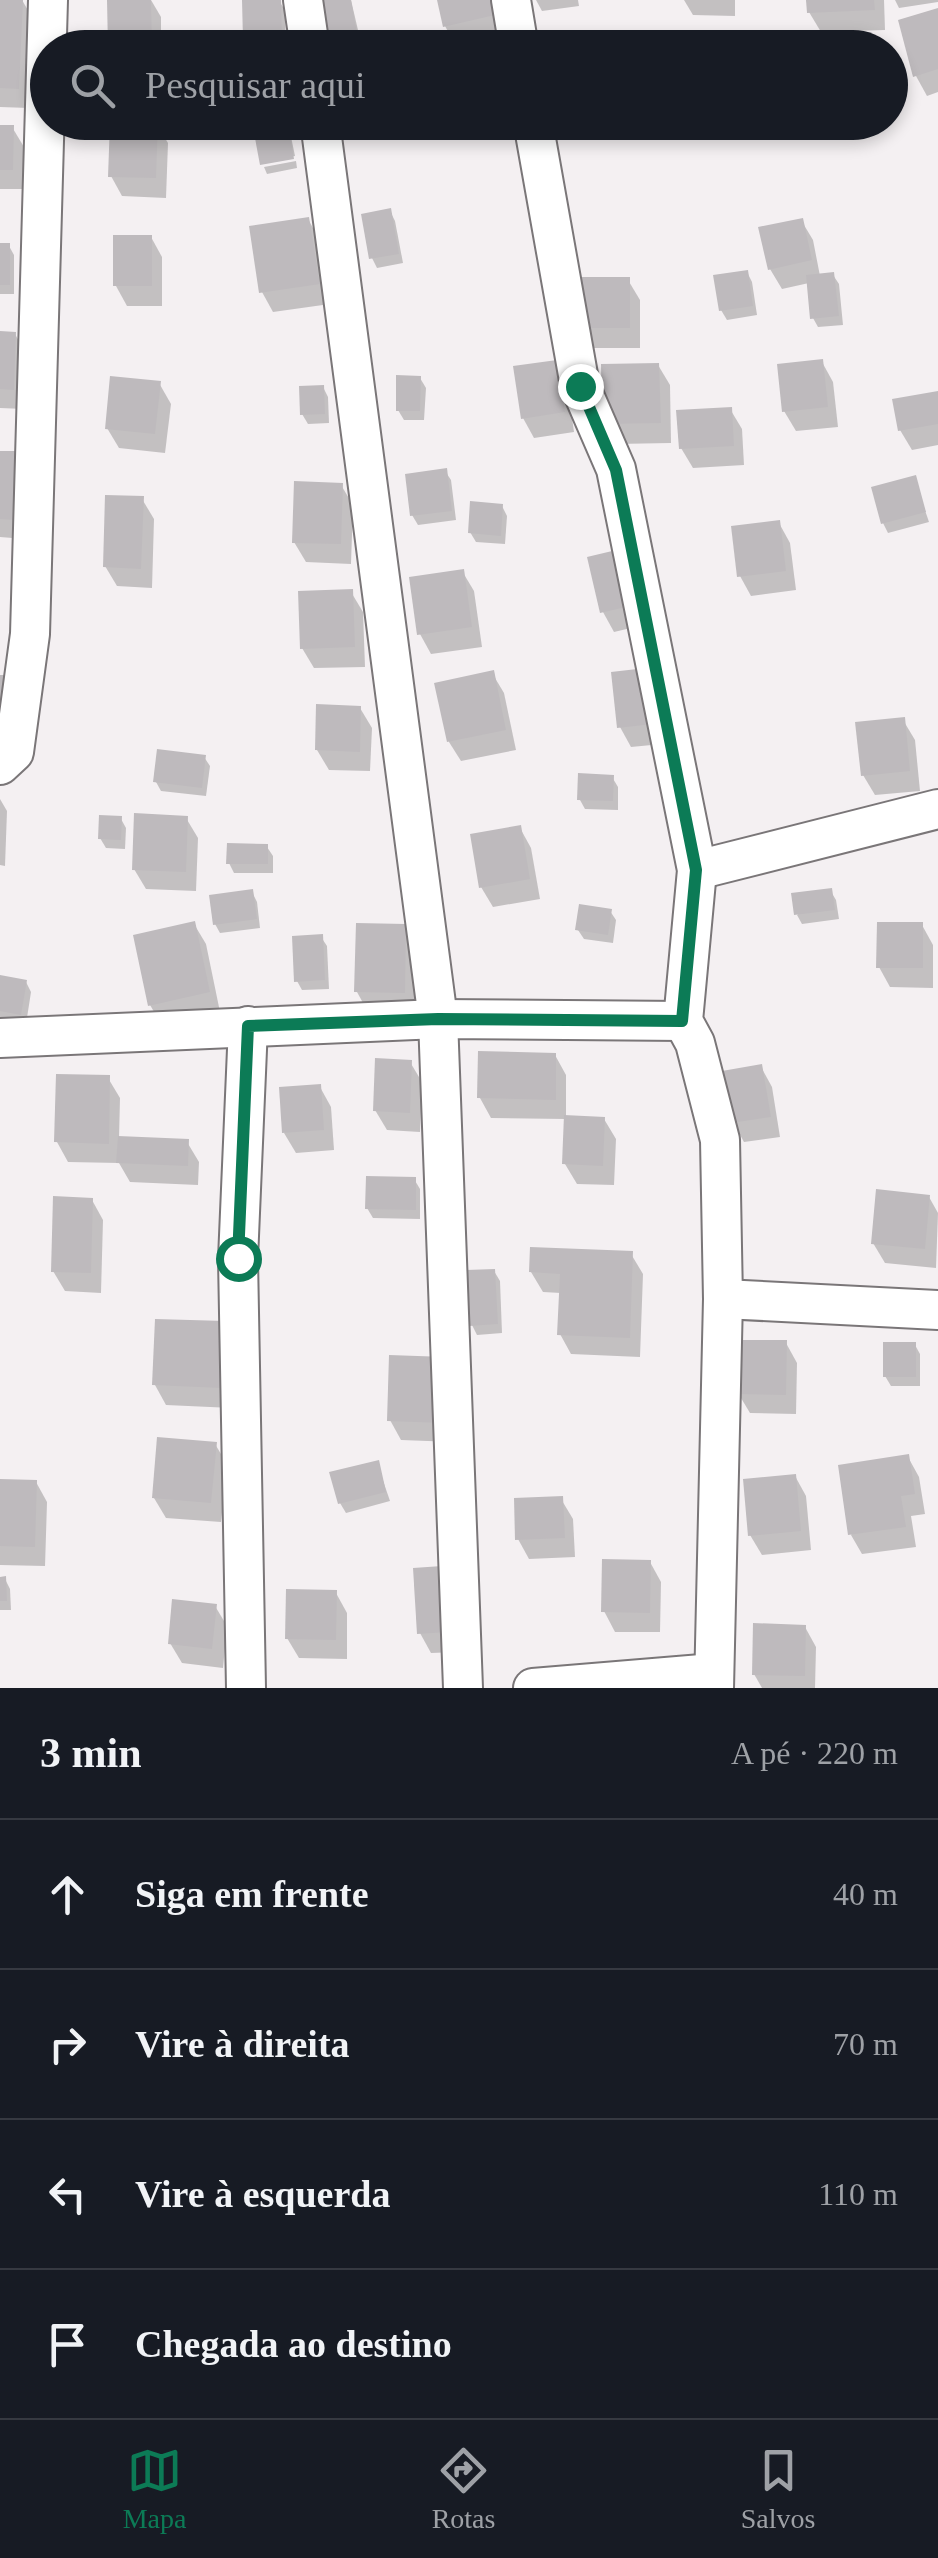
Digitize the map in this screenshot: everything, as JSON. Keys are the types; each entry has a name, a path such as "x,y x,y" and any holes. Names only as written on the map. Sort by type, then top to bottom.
{"street":[{"path":"47,30 48,0"},
{"path":"304,0 308,30"},
{"path":"511,0 516,30"},
{"path":"0,765 14,752 30,634 44,140"},
{"path":"322,140 438,1019 464,1688"},
{"path":"534,1688 714,1680 723,1299 720,1140 695,1043 682,1021 696,870 616,470 580,386 536,140"},
{"path":"696,870 938,809"},
{"path":"0,1038 438,1019 682,1021"},
{"path":"246,1688 238,1258 248,1026"},
{"path":"723,1299 938,1310"}],"building":[{"path":"0,0 23,0 19,89 0,88"},
{"path":"107,0 151,0 152,30 108,30"},
{"path":"242,0 281,0 282,30 243,30"},
{"path":"318,0 351,0 356,30 324,30"},
{"path":"437,0 492,0 495,15 443,27"},
{"path":"806,0 874,0 875,10 807,13"},
{"path":"938,8 938,69 913,77 908,30 901,30 898,20"},
{"path":"0,125 14,125 13,170 0,170"},
{"path":"109,140 157,140 156,178 108,177"},
{"path":"255,140 291,140 294,159 260,165"},
{"path":"391,208 399,254 369,259 361,214"},
{"path":"309,217 320,284 259,293 249,226"},
{"path":"803,218 812,260 768,270 758,227"},
{"path":"113,235 152,235 152,286 113,286"},
{"path":"0,243 10,243 10,285 0,285"},
{"path":"748,270 753,306 719,311 713,275"},
{"path":"834,272 839,316 810,319 806,275"},
{"path":"580,277 630,277 630,328 580,328"},
{"path":"0,331 16,332 14,390 0,389"},
{"path":"823,359 828,407 782,412 777,364"},
{"path":"557,360 565,412 521,419 513,366"},
{"path":"659,363 661,423 602,424 601,364"},
{"path":"396,375 421,376 420,411 396,411"},
{"path":"110,376 161,381 155,434 105,429"},
{"path":"324,385 325,414 300,415 299,386"},
{"path":"938,391 938,424 898,431 892,399"},
{"path":"732,407 734,446 679,449 676,410"},
{"path":"0,451 19,451 15,520 0,519"},
{"path":"447,468 452,511 410,516 405,474"},
{"path":"916,475 926,512 881,524 871,487"},
{"path":"294,481 343,483 341,544 292,543"},
{"path":"105,495 144,496 141,569 103,567"},
{"path":"470,501 503,504 501,536 468,533"},
{"path":"780,520 786,571 737,577 731,526"},
{"path":"629,547 643,603 600,613 587,557"},
{"path":"464,569 472,627 417,635 409,577"},
{"path":"353,589 355,647 300,649 298,591"},
{"path":"646,668 652,724 617,728 611,672"},
{"path":"494,670 506,730 447,742 434,683"},
{"path":"0,675 8,675 0,720"},
{"path":"316,704 361,706 360,752 315,750"},
{"path":"905,717 910,771 861,776 855,722"},
{"path":"157,749 206,755 202,788 153,782"},
{"path":"578,773 614,775 613,801 577,800"},
{"path":"134,813 188,816 186,872 132,870"},
{"path":"99,815 122,816 121,840 98,839"},
{"path":"521,825 530,879 479,888 470,834"},
{"path":"227,843 268,844 268,864 226,864"},
{"path":"832,888 835,910 794,915 791,893"},
{"path":"253,889 257,919 213,925 209,895"},
{"path":"579,904 612,909 608,935 575,930"},
{"path":"195,921 210,992 148,1006 133,935"},
{"path":"877,922 923,922 923,968 876,968"},
{"path":"356,923 406,924 405,993 354,992"},
{"path":"323,934 325,980 294,982 292,936"},
{"path":"0,975 27,980 21,1015 0,1011"},
{"path":"478,1051 556,1053 556,1100 477,1098"},
{"path":"375,1058 412,1060 410,1113 373,1111"},
{"path":"762,1064 771,1117 731,1123 722,1071"},
{"path":"56,1074 110,1075 109,1144 54,1142"},
{"path":"321,1084 324,1130 282,1133 279,1087"},
{"path":"564,1115 605,1117 603,1166 562,1164"},
{"path":"118,1136 189,1139 188,1166 116,1163"},
{"path":"366,1176 416,1177 416,1210 365,1209"},
{"path":"876,1189 930,1195 925,1249 871,1244"},
{"path":"53,1196 93,1198 91,1273 51,1272"},
{"path":"530,1247 633,1251 630,1338 557,1335 560,1274 529,1272"},
{"path":"495,1269 498,1324 469,1326 466,1270"},
{"path":"155,1319 225,1321 222,1388 152,1385"},
{"path":"736,1340 787,1340 786,1395 736,1394"},
{"path":"883,1342 916,1342 916,1377 883,1377"},
{"path":"389,1355 446,1357 444,1423 387,1421"},
{"path":"157,1437 217,1442 211,1503 152,1498"},
{"path":"909,1454 915,1494 901,1496 906,1527 848,1535 838,1465"},
{"path":"379,1460 386,1492 338,1504 329,1472"},
{"path":"796,1474 801,1531 748,1536 743,1479"},
{"path":"0,1479 37,1480 35,1547 0,1546"},
{"path":"563,1496 565,1538 515,1540 514,1498"},
{"path":"602,1559 651,1560 650,1613 601,1612"},
{"path":"442,1566 447,1632 417,1634 413,1568"},
{"path":"6,1576 7,1601 0,1601 0,1577"},
{"path":"286,1589 337,1590 336,1640 285,1639"},
{"path":"172,1599 217,1604 212,1649 168,1644"},
{"path":"753,1623 806,1625 805,1676 752,1675"}],"route":[{"path":"238,1258 248,1026 438,1019 682,1021 696,870 616,470 580,386"}]}
